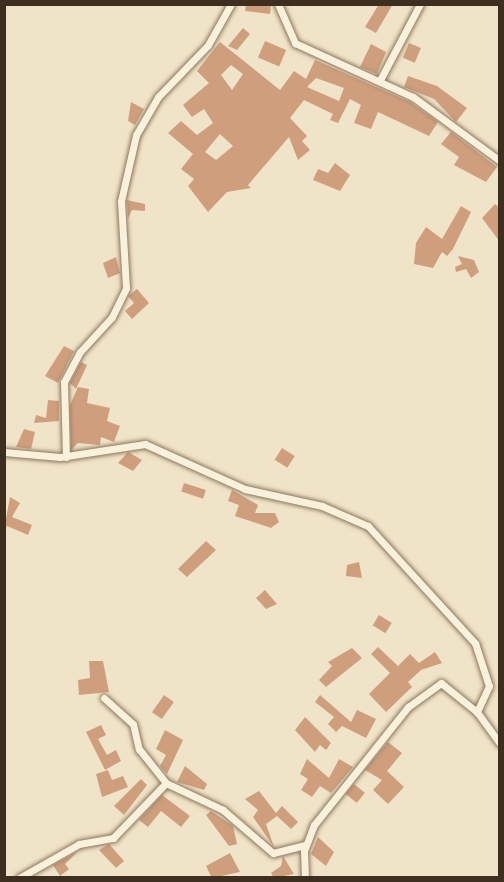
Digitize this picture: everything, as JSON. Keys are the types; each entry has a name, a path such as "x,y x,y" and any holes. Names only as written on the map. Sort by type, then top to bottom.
{"street":[{"path":"66,457 64,382 80,352 112,317 126,288 121,201 136,135 158,97 208,45 231,4"},
{"path":"278,4 295,43 380,80 428,107 500,161"},
{"path":"380,80 420,4"},
{"path":"4,452 66,457 152,446 245,489 322,506 368,526 475,643 489,686 477,712"},
{"path":"305,878 305,845 314,825 398,717 433,686 448,685 477,712 500,744"},
{"path":"104,698 133,724 139,749 166,783 227,813 266,849 286,854 305,845"},
{"path":"19,878 79,844 113,838 166,783"}],"building":[{"path":"246,4 271,4 270,14 245,11"},
{"path":"379,4 393,4 376,33 365,27"},
{"path":"243,28 250,34 237,50 228,46"},
{"path":"265,41 286,50 279,67 258,58"},
{"path":"220,42 280,90 294,71 306,79 315,60 410,102 438,122 429,136 378,112 371,129 354,123 361,105 350,99 338,123 330,120 333,114 304,100 290,118 307,136 302,141 310,150 298,160 289,137 248,185 251,188 227,192 208,212 188,186 194,179 181,169 193,154 168,133 181,121 197,135 213,123 204,109 192,117 183,105 209,83 197,71","holes":["231,65 243,74 232,90 221,75","316,78 344,88 339,101 307,87","220,134 233,146 216,160 205,152"]},
{"path":"409,43 421,48 415,63 403,58"},
{"path":"371,44 386,52 377,74 360,67"},
{"path":"408,76 437,86 467,108 456,122 434,99 404,87"},
{"path":"131,102 144,109 135,125 128,121"},
{"path":"451,132 497,167 486,182 454,165 459,157 441,144"},
{"path":"335,163 350,175 340,191 313,180 318,169 328,173"},
{"path":"127,200 145,204 145,211 132,210 128,218"},
{"path":"495,204 500,208 500,242 482,218"},
{"path":"461,206 471,212 453,249 447,256 442,252 433,268 414,264 416,243 426,227 442,239"},
{"path":"458,256 474,260 479,272 471,278 466,269 456,272 455,267 462,264"},
{"path":"116,257 120,273 108,278 103,263"},
{"path":"137,289 149,303 132,319 125,311 134,303 128,296"},
{"path":"64,346 74,351 58,383 45,376"},
{"path":"81,362 87,365 76,389 70,383"},
{"path":"78,387 89,389 87,403 110,408 107,421 120,426 114,442 101,437 100,445 78,443 71,450 70,405"},
{"path":"48,400 59,401 59,421 34,423 36,415 46,418"},
{"path":"24,429 35,432 31,449 16,447"},
{"path":"282,448 295,456 287,468 275,460"},
{"path":"128,452 142,460 133,471 118,463"},
{"path":"184,483 206,490 203,499 181,492"},
{"path":"232,490 258,505 255,513 275,513 279,522 271,528 235,516 239,505 228,501"},
{"path":"10,497 20,503 12,517 32,525 28,535 7,526 4,530"},
{"path":"206,541 216,550 187,577 178,569"},
{"path":"359,562 362,578 346,576 347,565"},
{"path":"265,590 277,604 266,609 256,598"},
{"path":"379,615 392,623 385,633 373,625"},
{"path":"378,647 398,666 410,654 419,663 435,652 442,663 421,670 408,682 412,687 386,712 369,694 390,673 371,654"},
{"path":"352,648 362,658 326,687 319,680 332,666 328,662"},
{"path":"89,661 103,661 109,692 79,695 78,680 90,678"},
{"path":"164,695 174,702 162,719 152,712"},
{"path":"320,695 351,722 357,710 376,719 366,738 342,726 336,732 328,724 334,717 315,702"},
{"path":"305,717 331,743 326,750 320,745 315,752 295,730"},
{"path":"101,725 106,735 98,739 107,755 116,750 121,761 105,770 86,732"},
{"path":"165,730 183,740 167,774 160,766 166,755 156,749"},
{"path":"388,742 402,753 387,771 404,787 388,804 373,790 382,780 365,770"},
{"path":"307,759 329,778 339,759 353,767 331,793 320,786 312,797 301,790 308,779 300,774"},
{"path":"185,766 207,784 204,790 177,782"},
{"path":"108,770 112,780 123,776 128,787 102,797 96,774"},
{"path":"141,779 147,785 124,815 114,806"},
{"path":"354,784 365,793 357,803 346,794"},
{"path":"259,791 276,813 282,806 298,822 291,829 277,816 266,824 274,847 253,817 258,810 245,799"},
{"path":"162,795 190,816 181,827 161,811 148,827 139,820"},
{"path":"211,811 233,826 237,844 229,846 206,815"},
{"path":"318,837 334,852 326,866 311,854"},
{"path":"109,844 124,861 116,868 99,850"},
{"path":"77,852 65,864 69,869 60,876 53,865"},
{"path":"230,853 240,872 212,878 206,866"},
{"path":"283,856 294,874 274,878 271,873 281,866"}]}
